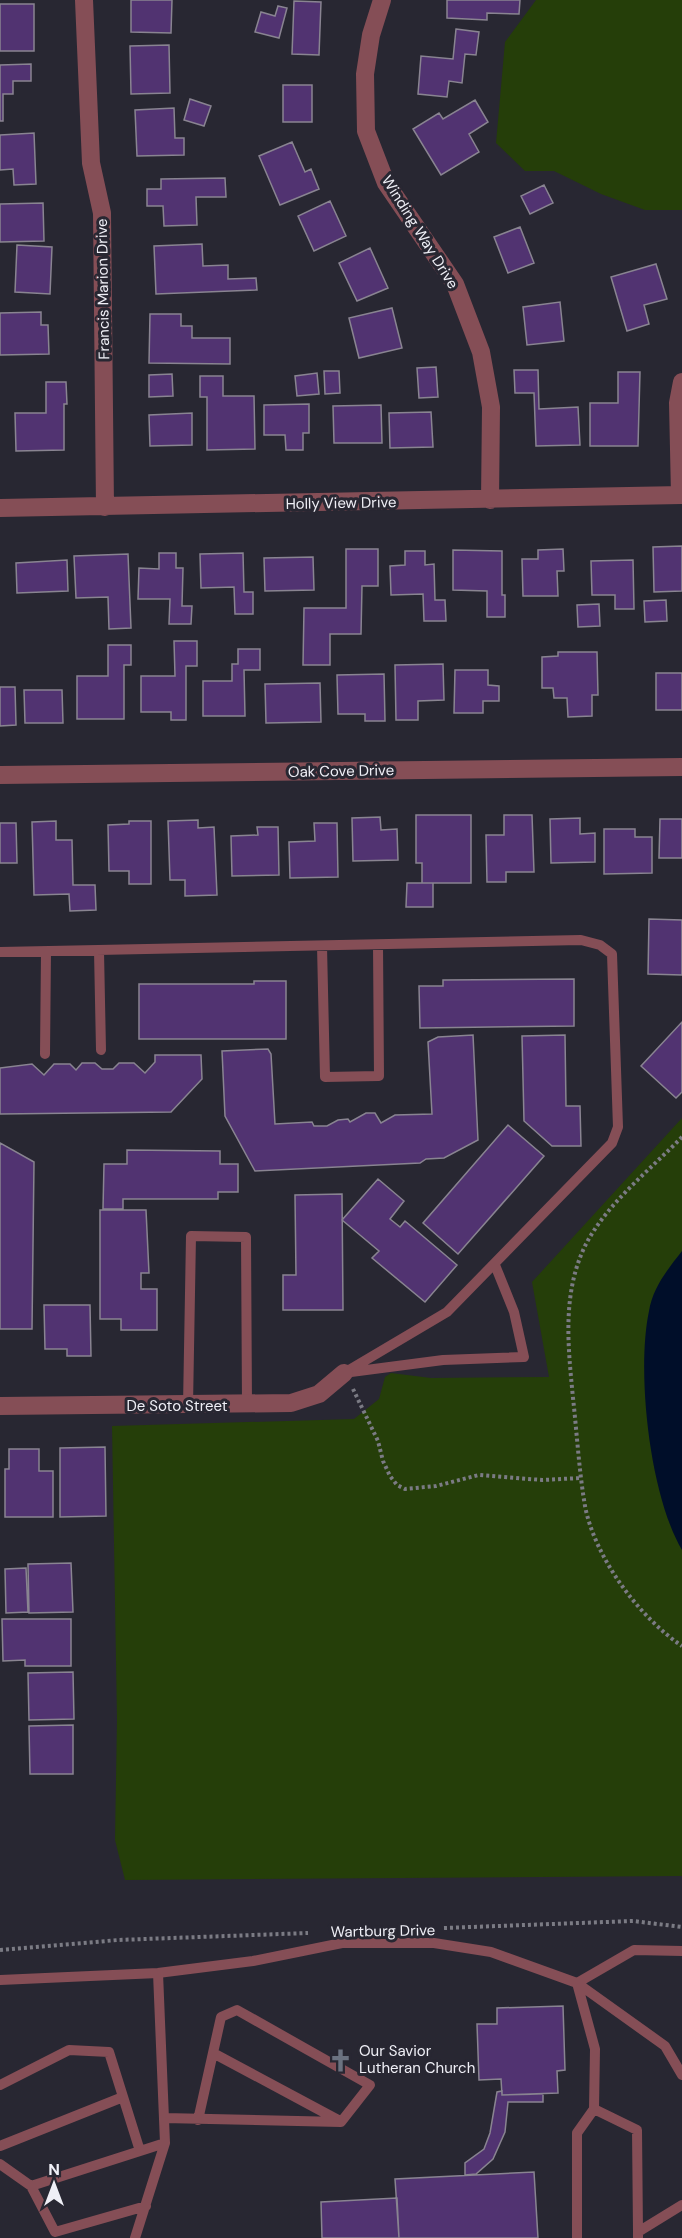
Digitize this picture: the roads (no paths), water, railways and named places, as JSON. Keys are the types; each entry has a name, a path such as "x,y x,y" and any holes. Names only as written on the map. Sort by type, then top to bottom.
{"street":[{"name":"Francis Marion Drive","path":"84,0 91,163 102,213 105,507"},
{"name":"Winding Way Drive","path":"382,0 371,35 365,74 366,131 386,183 454,284 481,352 491,407 490,500"},
{"path":"681,495 678,403 682,382"},
{"name":"Holly View Drive","path":"0,508 681,495"},
{"name":"Oak Cove Drive","path":"0,775 682,767"},
{"name":"De Soto Street","path":"0,1407 291,1403 319,1394 344,1373"}],"lane":[{"path":"0,952 581,940 600,945 612,954 618,1127 612,1143 447,1312 344,1373"},
{"path":"322,946 325,1077 379,1076 378,945"},
{"path":"99,951 101,1050"},
{"path":"45,1054 46,952"},
{"path":"188,1406 191,1236 246,1237 247,1405"},
{"path":"344,1373 443,1360 524,1357 514,1312 495,1265"},
{"name":"Wartburg Drive","path":"0,1980 158,1973 253,1961 342,1943 434,1943 491,1952 577,1983 665,2046 682,2075"},
{"path":"577,2238 577,2133 594,2109 595,2049 577,1983 634,1950 682,1951"},
{"path":"135,2238 165,2143 158,1973"},
{"path":"198,2120 221,2017 237,2010 370,2085 341,2122"},
{"path":"0,2085 69,2049 110,2052 140,2151"},
{"path":"213,2053 341,2122"},
{"path":"0,2146 123,2097"},
{"path":"594,2109 637,2130 638,2235"},
{"path":"164,2118 341,2122"},
{"path":"31,2186 165,2143"},
{"path":"0,2164 31,2186 56,2235 146,2206"},
{"path":"638,2235 682,2205"}],"water":[{"path":"682,1251 682,1550 671,1527 654,1467 645,1400 644,1367 645,1337 651,1302 662,1279"}],"place":[{"name":"Our Savior Lutheran Church","path":"341,2060"}]}
